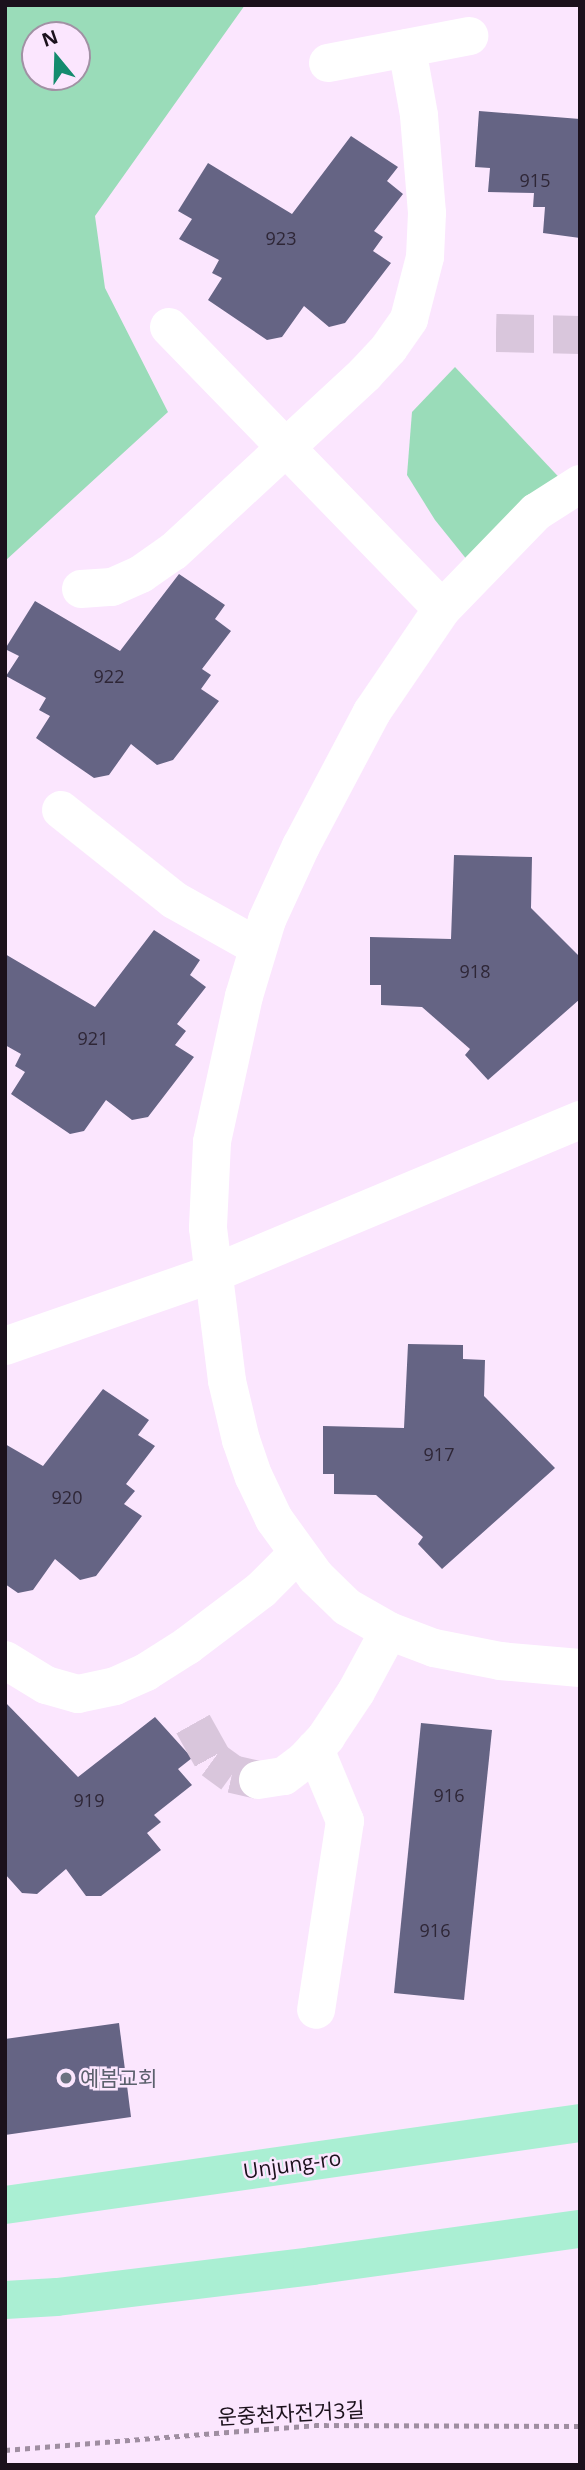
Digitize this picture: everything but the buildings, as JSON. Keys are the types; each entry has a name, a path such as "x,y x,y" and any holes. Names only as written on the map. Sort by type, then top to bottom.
{"main road":[{"name":"Unjung-ro","path":"5,2205 580,2123"},
{"path":"5,2300 57,2297 580,2230"}],"lane":[{"path":"328,63 469,36"},
{"path":"81,589 112,587 141,574 173,552 365,374 389,348 408,318 425,257 427,214 419,116 407,48"},
{"path":"169,327 442,609"},
{"path":"580,484 536,512 442,609 372,712 300,846 258,947 244,996 212,1142 208,1228 226,1381 241,1440 274,1518 297,1554 347,1607 389,1631 434,1648 500,1661 580,1668"},
{"path":"61,810 174,900 258,947"},
{"path":"5,1346 212,1274 580,1120"},
{"path":"5,1660 46,1685 78,1694 114,1686 146,1672 187,1646 261,1590 297,1554"},
{"path":"258,1780 284,1776 315,1749 356,1692 389,1631"},
{"path":"315,1749 345,1821 316,2010"}],"path":[{"name":"운중천자전거3길","path":"5,2449 314,2425 580,2426"}],"green space":[{"path":"5,5 245,5 95,216 105,288 168,412 5,561"},
{"path":"455,367 571,490 476,571 435,520 407,475 412,412"}],"tunnel":[{"path":"496,333 580,335"},
{"path":"193,1724 213,1760 232,1774 258,1780"}],"place":[{"name":"예봄교회","path":"66,2078"}]}
